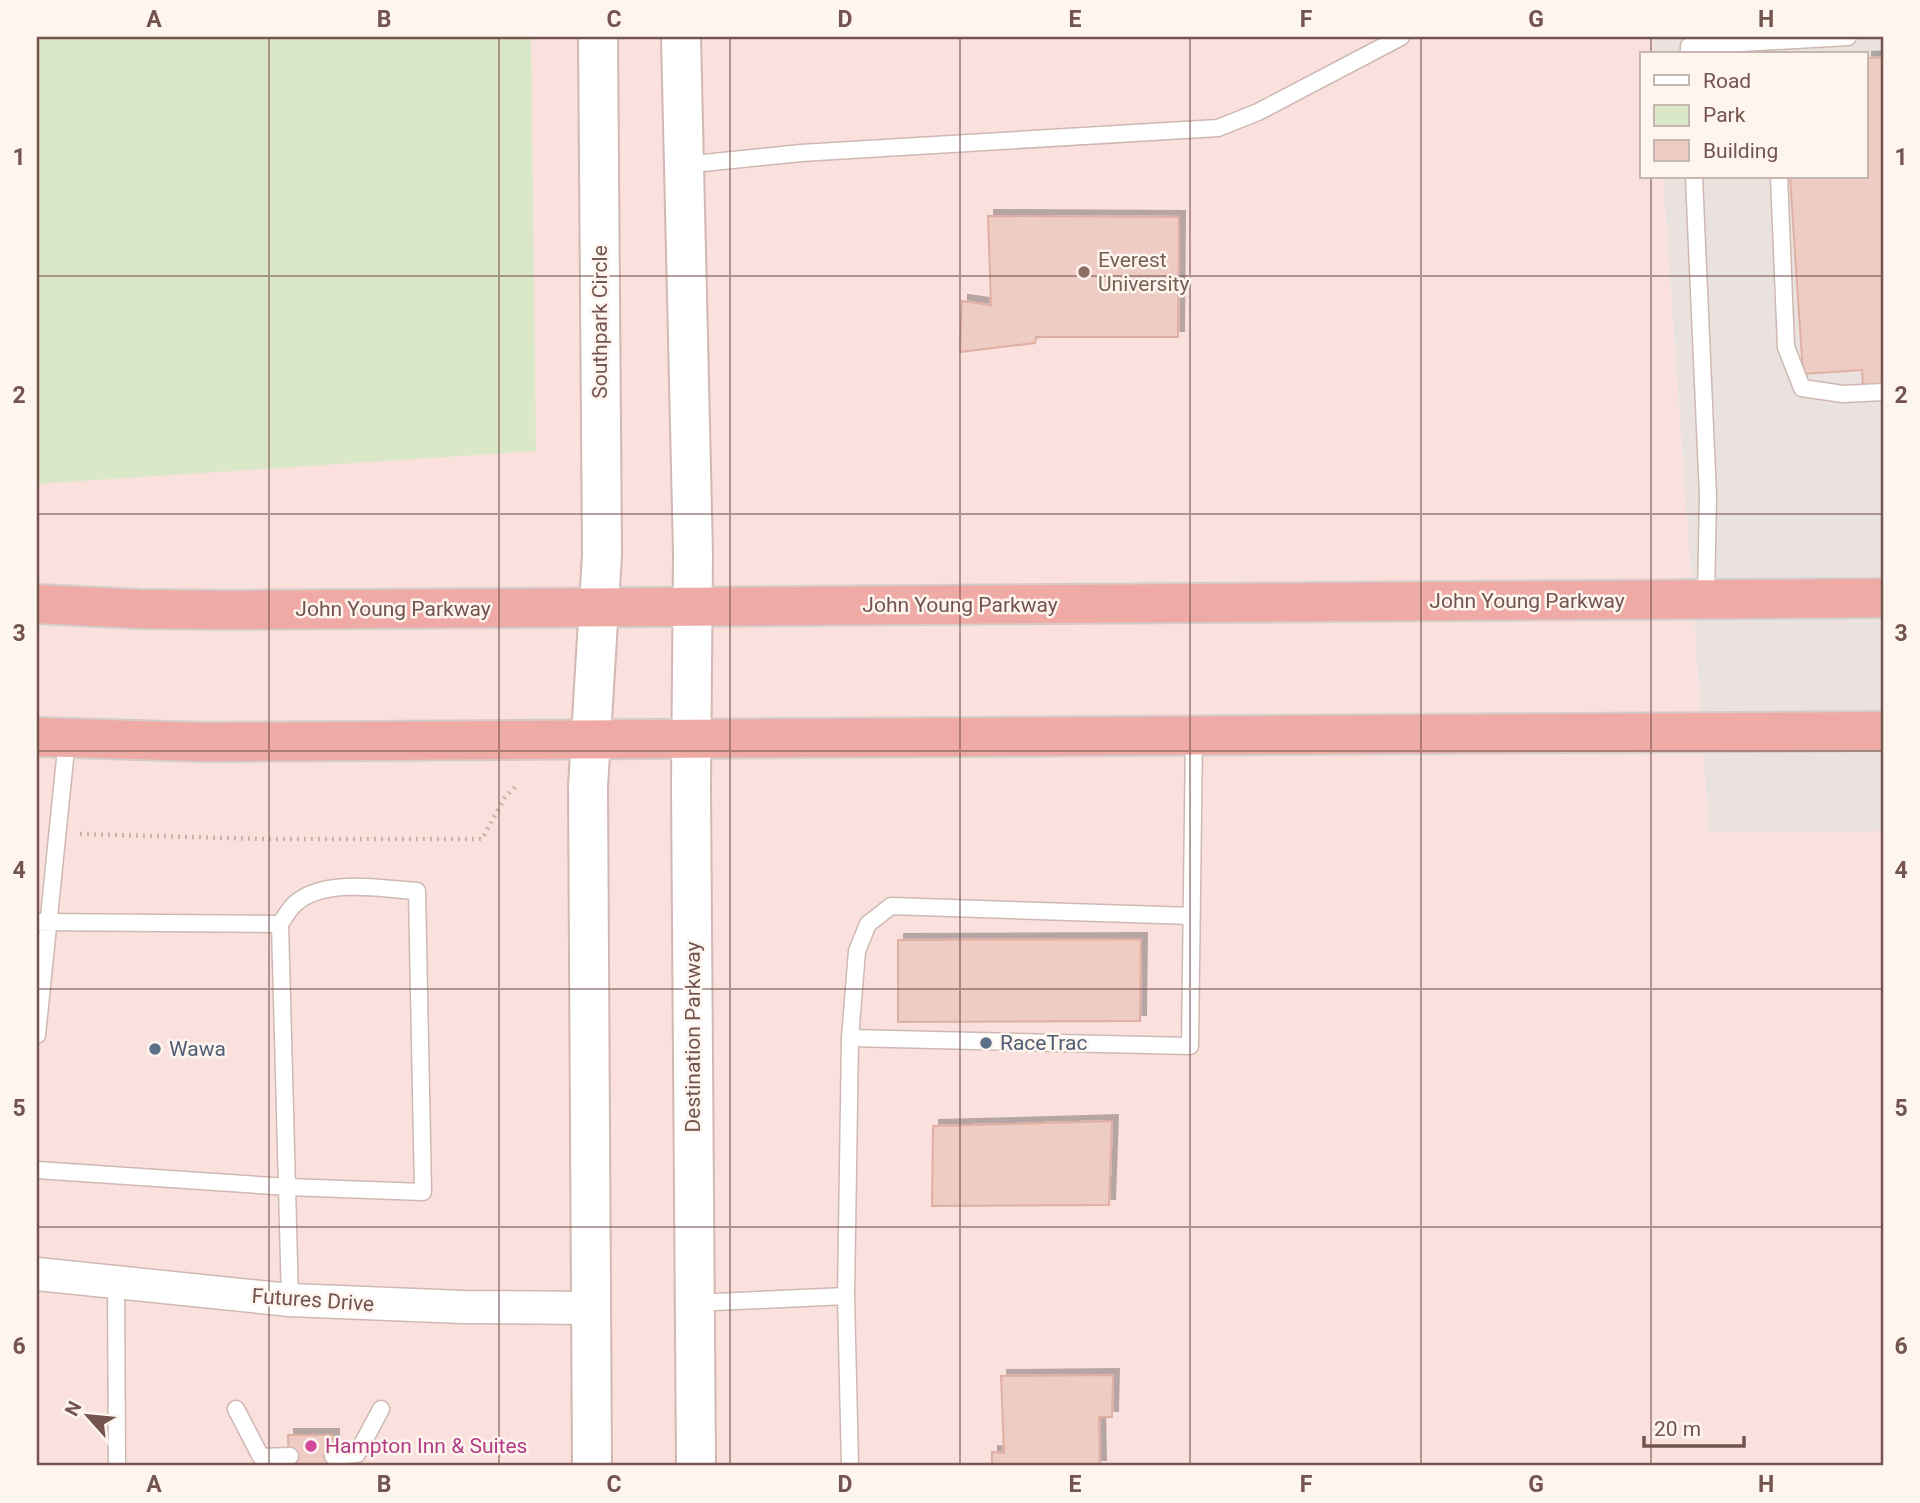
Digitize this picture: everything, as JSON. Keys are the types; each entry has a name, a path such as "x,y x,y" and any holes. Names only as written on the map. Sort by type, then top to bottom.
{"highway":[{"name":"John Young Parkway","path":"37,604 218,610 1883,598"},
{"path":"52,738 203,742 1883,731"}],"main road":[{"name":"Southpark Circle","path":"598,37 602,554 598,608"},
{"path":"681,37 692,607"},
{"name":"Destination Parkway","path":"692,607 696,1466"},
{"path":"592,1466 588,801 598,608"}],"street":[{"name":"Futures Drive","path":"37,1274 289,1300 463,1307 591,1308"}],"lane":[{"path":"684,165 800,153 1218,128 1258,112 1401,37"},
{"path":"1689,52 1689,46 1848,37"},
{"path":"1694,178 1708,496 1706,600"},
{"path":"1779,178 1786,347 1802,388 1843,394 1883,392"},
{"path":"850,1038 1190,1046 1194,736"},
{"path":"37,1035 42,922 57,833 52,738"},
{"path":"37,1170 288,1187 423,1192 417,891 336,887 316,891 296,903 280,924 288,1187 289,1300"},
{"path":"850,1466 846,1296 850,1038 857,951 868,924 891,906 1192,916"},
{"path":"42,922 280,924"},
{"path":"116,1283 117,1466"},
{"path":"694,1304 846,1296"},
{"path":"236,1409 261,1457 290,1456"},
{"path":"332,1456 357,1454 381,1409"}],"path":[{"path":"57,833 263,839 482,839 505,797 515,787"}],"shaded area":[{"path":"37,37 1654,37 1655,52 1640,52 1640,178 1663,178 1709,832 1883,831 1883,1466 37,1466"},
{"path":"1654,37 1883,37 1883,831 1709,832 1663,178 1868,178 1868,52 1655,52"}],"green space":[{"path":"37,37 531,37 536,451 37,484"}],"building":[{"path":"1883,57 1883,399 1864,400 1862,370 1803,374 1790,178 1868,178 1868,58"},
{"path":"988,216 1179,217 1178,337 1036,337 1035,343 960,352 962,301 991,305"},
{"path":"1141,939 1140,1021 898,1022 898,940"},
{"path":"1112,1121 1109,1205 932,1206 933,1126"},
{"path":"1113,1375 1112,1417 1099,1417 1100,1466 992,1466 992,1452 1004,1453 1001,1376"},
{"name":"Hampton Inn & Suites","path":"288,1435 333,1435 333,1466 289,1466"}],"place":[{"name":"Everest University","path":"1084,272"},
{"name":"RaceTrac","path":"986,1043"},
{"name":"Wawa","path":"155,1049"},
{"name":"Hampton Inn & Suites","path":"311,1446"}]}
